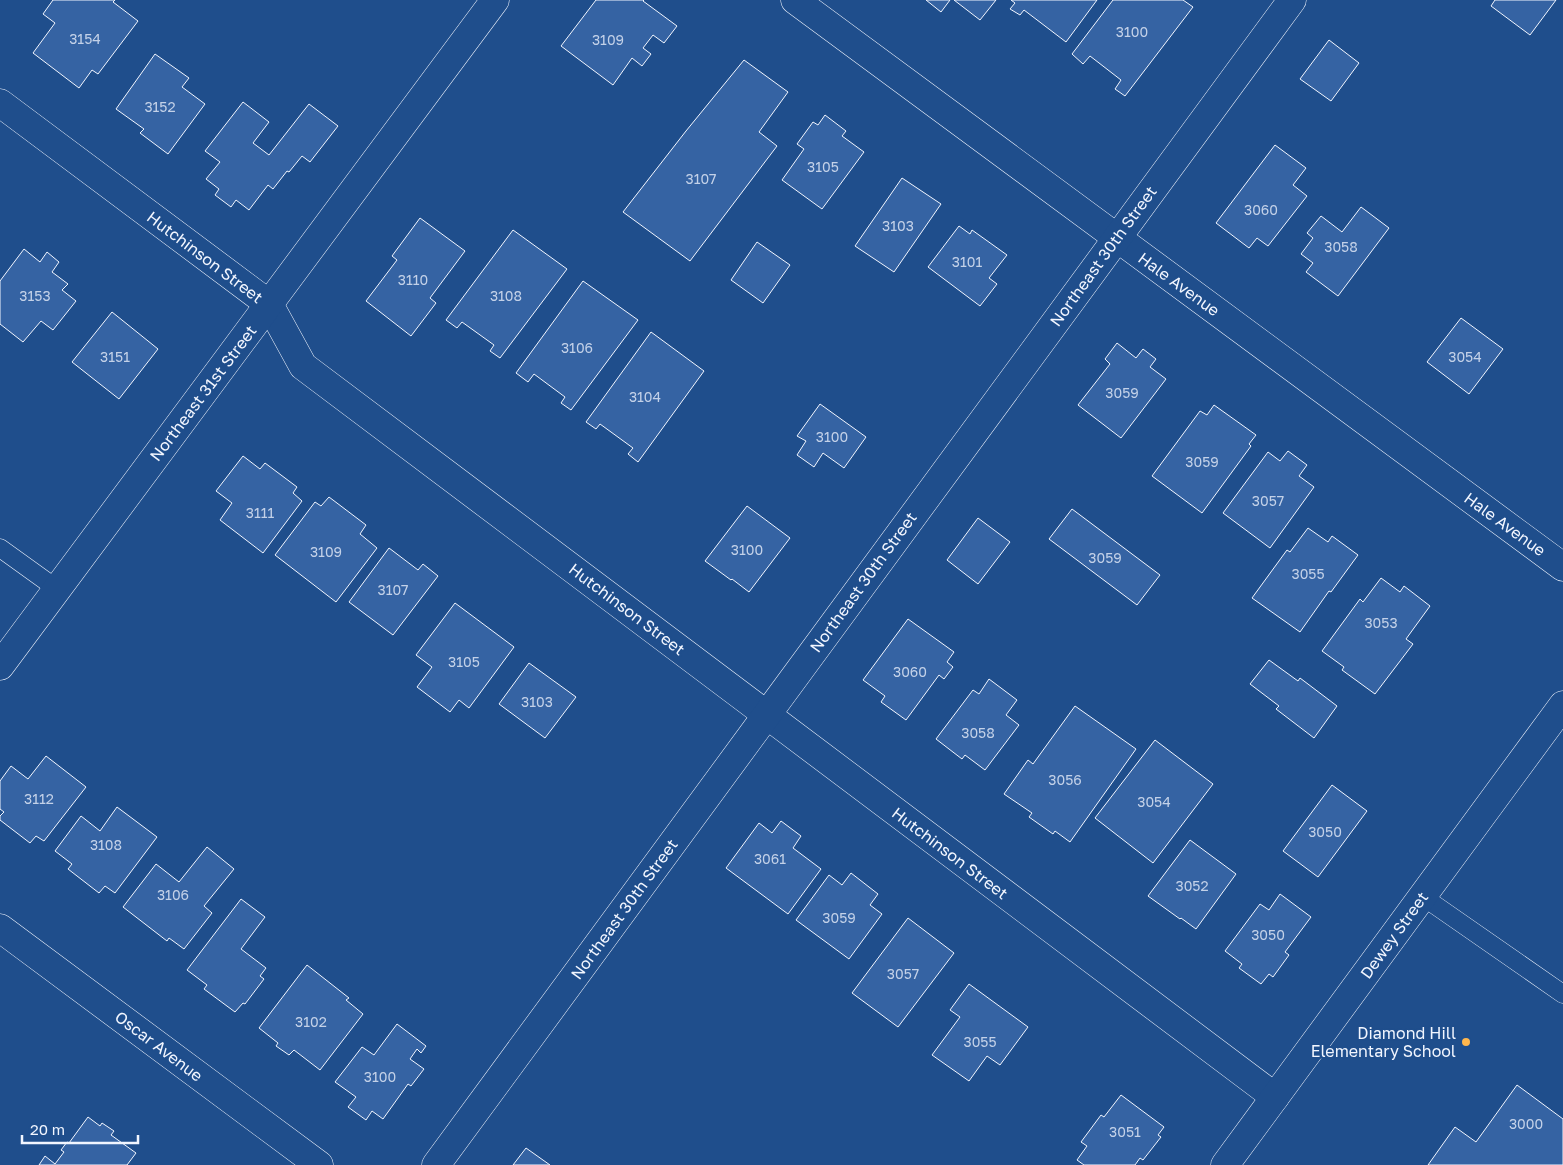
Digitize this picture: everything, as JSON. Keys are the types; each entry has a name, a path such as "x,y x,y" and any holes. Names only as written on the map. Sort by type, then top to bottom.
{"street":[{"name":"Northeast 31st Street","path":"0,666 495,0"},
{"name":"Hale Avenue","path":"795,0 1563,567"},
{"name":"Northeast 30th Street","path":"436,1165 1292,0"},
{"name":"Hutchinson Street","path":"0,103 269,304 303,366 1275,1097"},
{"name":"Dewey Street","path":"1225,1165 1563,705"},
{"name":"Oscar Avenue","path":"0,928 319,1165"}],"lane":[{"path":"0,548 58,589"},
{"path":"1422,896 1563,994"}],"building":[{"path":"53,0 115,0 113,2 138,21 98,74 92,70 79,88 33,53 55,23 43,14"},
{"path":"596,0 644,0 677,26 664,43 653,35 643,48 651,54 642,66 632,58 613,85 561,46"},
{"path":"926,0 950,0 941,12"},
{"path":"954,0 996,0 980,20"},
{"path":"1011,0 1097,0 1066,42 1024,10 1020,15 1010,9 1015,3"},
{"path":"1113,0 1183,0 1193,7 1125,96 1115,89 1121,80 1090,56 1083,64 1072,54"},
{"path":"1495,0 1556,0 1530,35 1491,6"},
{"path":"1329,40 1359,63 1331,101 1300,79"},
{"path":"155,54 189,78 182,87 205,104 168,154 140,133 144,129 116,109"},
{"path":"744,60 788,92 759,132 777,146 690,261 623,212"},
{"path":"243,102 269,122 253,143 269,155 309,104 338,126 310,162 302,156 273,189 268,185 249,210 236,200 231,207 215,195 219,189 206,179 220,162 205,151"},
{"path":"825,115 846,131 842,136 864,152 822,209 782,180 804,149 797,144 813,122 818,125"},
{"path":"1275,145 1306,168 1293,185 1307,196 1268,246 1257,238 1249,248 1216,223"},
{"path":"902,178 941,204 894,272 855,246"},
{"path":"1361,207 1389,228 1338,296 1306,272 1313,263 1301,254 1313,238 1307,233 1321,216 1342,232"},
{"path":"420,218 465,251 430,298 436,303 411,336 366,301 397,260 392,256"},
{"path":"959,226 970,234 972,230 1007,255 989,278 997,284 980,306 928,267"},
{"path":"513,230 567,269 500,358 490,351 494,345 462,322 457,328 446,320"},
{"path":"757,242 790,265 763,303 731,280"},
{"path":"24,249 40,262 47,252 59,262 52,272 68,284 62,290 76,301 53,330 41,321 23,342 0,324 0,281"},
{"path":"583,281 638,320 571,410 561,403 565,397 534,374 528,382 516,373"},
{"path":"112,312 158,349 119,399 72,362"},
{"path":"1461,318 1503,349 1469,394 1427,362"},
{"path":"651,332 704,371 638,462 628,454 633,448 600,424 596,429 586,422"},
{"path":"1117,343 1136,358 1143,349 1156,359 1150,367 1166,379 1121,438 1078,405 1110,364 1105,359"},
{"path":"820,404 866,437 844,468 823,453 814,467 797,455 806,441 797,436"},
{"path":"1214,405 1256,435 1249,444 1251,446 1202,513 1152,476 1200,411 1207,415"},
{"path":"1288,451 1307,465 1299,476 1314,487 1270,548 1223,513 1268,452 1280,461"},
{"path":"243,456 260,469 265,463 297,487 293,493 302,501 263,553 220,520 232,503 216,491"},
{"path":"329,497 366,525 360,534 377,548 336,602 275,555 315,502 321,506"},
{"path":"747,506 790,538 749,592 705,561"},
{"path":"1072,509 1160,575 1137,605 1049,539"},
{"path":"978,518 1010,542 978,584 947,560"},
{"path":"1308,528 1328,542 1332,536 1358,555 1331,592 1329,591 1300,632 1252,598 1287,550 1290,552"},
{"path":"389,548 418,570 423,564 438,576 393,635 349,602"},
{"path":"1381,578 1400,592 1404,586 1430,606 1406,639 1413,644 1375,694 1342,670 1344,667 1322,651 1360,599 1363,602"},
{"path":"455,603 514,647 469,708 459,700 450,712 417,687 432,667 416,655"},
{"path":"908,619 954,652 947,662 953,667 944,679 939,675 906,720 881,702 885,696 863,680"},
{"path":"1269,660 1298,681 1300,678 1337,706 1314,738 1276,709 1279,706 1250,684"},
{"path":"529,663 576,697 545,738 499,704"},
{"path":"989,679 1017,700 1006,715 1019,725 985,770 965,755 962,759 936,739 973,690 979,694"},
{"path":"1075,706 1136,749 1070,842 1055,831 1053,834 1029,817 1032,813 1004,794 1028,760 1033,764"},
{"path":"1155,740 1213,784 1153,863 1095,818"},
{"path":"46,756 86,787 44,841 36,836 30,843 0,820 0,816 4,812 0,809 0,781 11,766 28,779"},
{"path":"1332,785 1367,811 1318,877 1283,851"},
{"path":"117,807 157,837 115,893 105,886 99,893 68,869 72,864 55,851 81,816 100,831"},
{"path":"781,821 801,836 793,848 821,869 788,914 726,868 759,823 772,833"},
{"path":"1190,840 1236,874 1196,929 1148,896"},
{"path":"207,847 234,869 204,906 212,913 184,949 169,938 167,941 123,907 156,864 179,882"},
{"path":"851,873 878,894 870,905 882,914 849,959 796,920 829,875 842,885"},
{"path":"1280,894 1311,917 1285,952 1289,955 1273,977 1269,974 1261,984 1239,968 1242,964 1225,951 1260,904 1269,910"},
{"path":"241,899 265,917 241,949 266,968 260,976 264,979 245,1004 243,1003 235,1012 204,989 207,985 187,970"},
{"path":"908,918 954,953 898,1027 852,993"},
{"path":"307,965 349,998 346,1000 363,1014 320,1070 294,1050 289,1055 276,1046 278,1043 259,1028"},
{"path":"969,984 1028,1027 1000,1065 987,1056 969,1081 932,1055 960,1017 950,1010"},
{"path":"397,1024 426,1046 421,1053 417,1049 410,1059 424,1069 411,1086 408,1084 383,1119 372,1111 366,1120 348,1107 356,1097 335,1082 362,1047 374,1055"},
{"path":"1517,1085 1563,1119 1563,1165 1428,1165 1455,1127 1476,1142"},
{"path":"1121,1095 1164,1127 1158,1135 1161,1137 1143,1160 1140,1158 1135,1165 1084,1165 1077,1160 1087,1146 1081,1142 1101,1115 1104,1117"},
{"path":"88,1117 100,1126 102,1123 114,1131 111,1135 136,1153 127,1165 39,1165 45,1156 55,1164 64,1152 61,1150 67,1142 69,1143"},
{"path":"526,1148 550,1165 513,1165"}],"place":[{"name":"Diamond Hill Elementary School","path":"1466,1042"}]}
